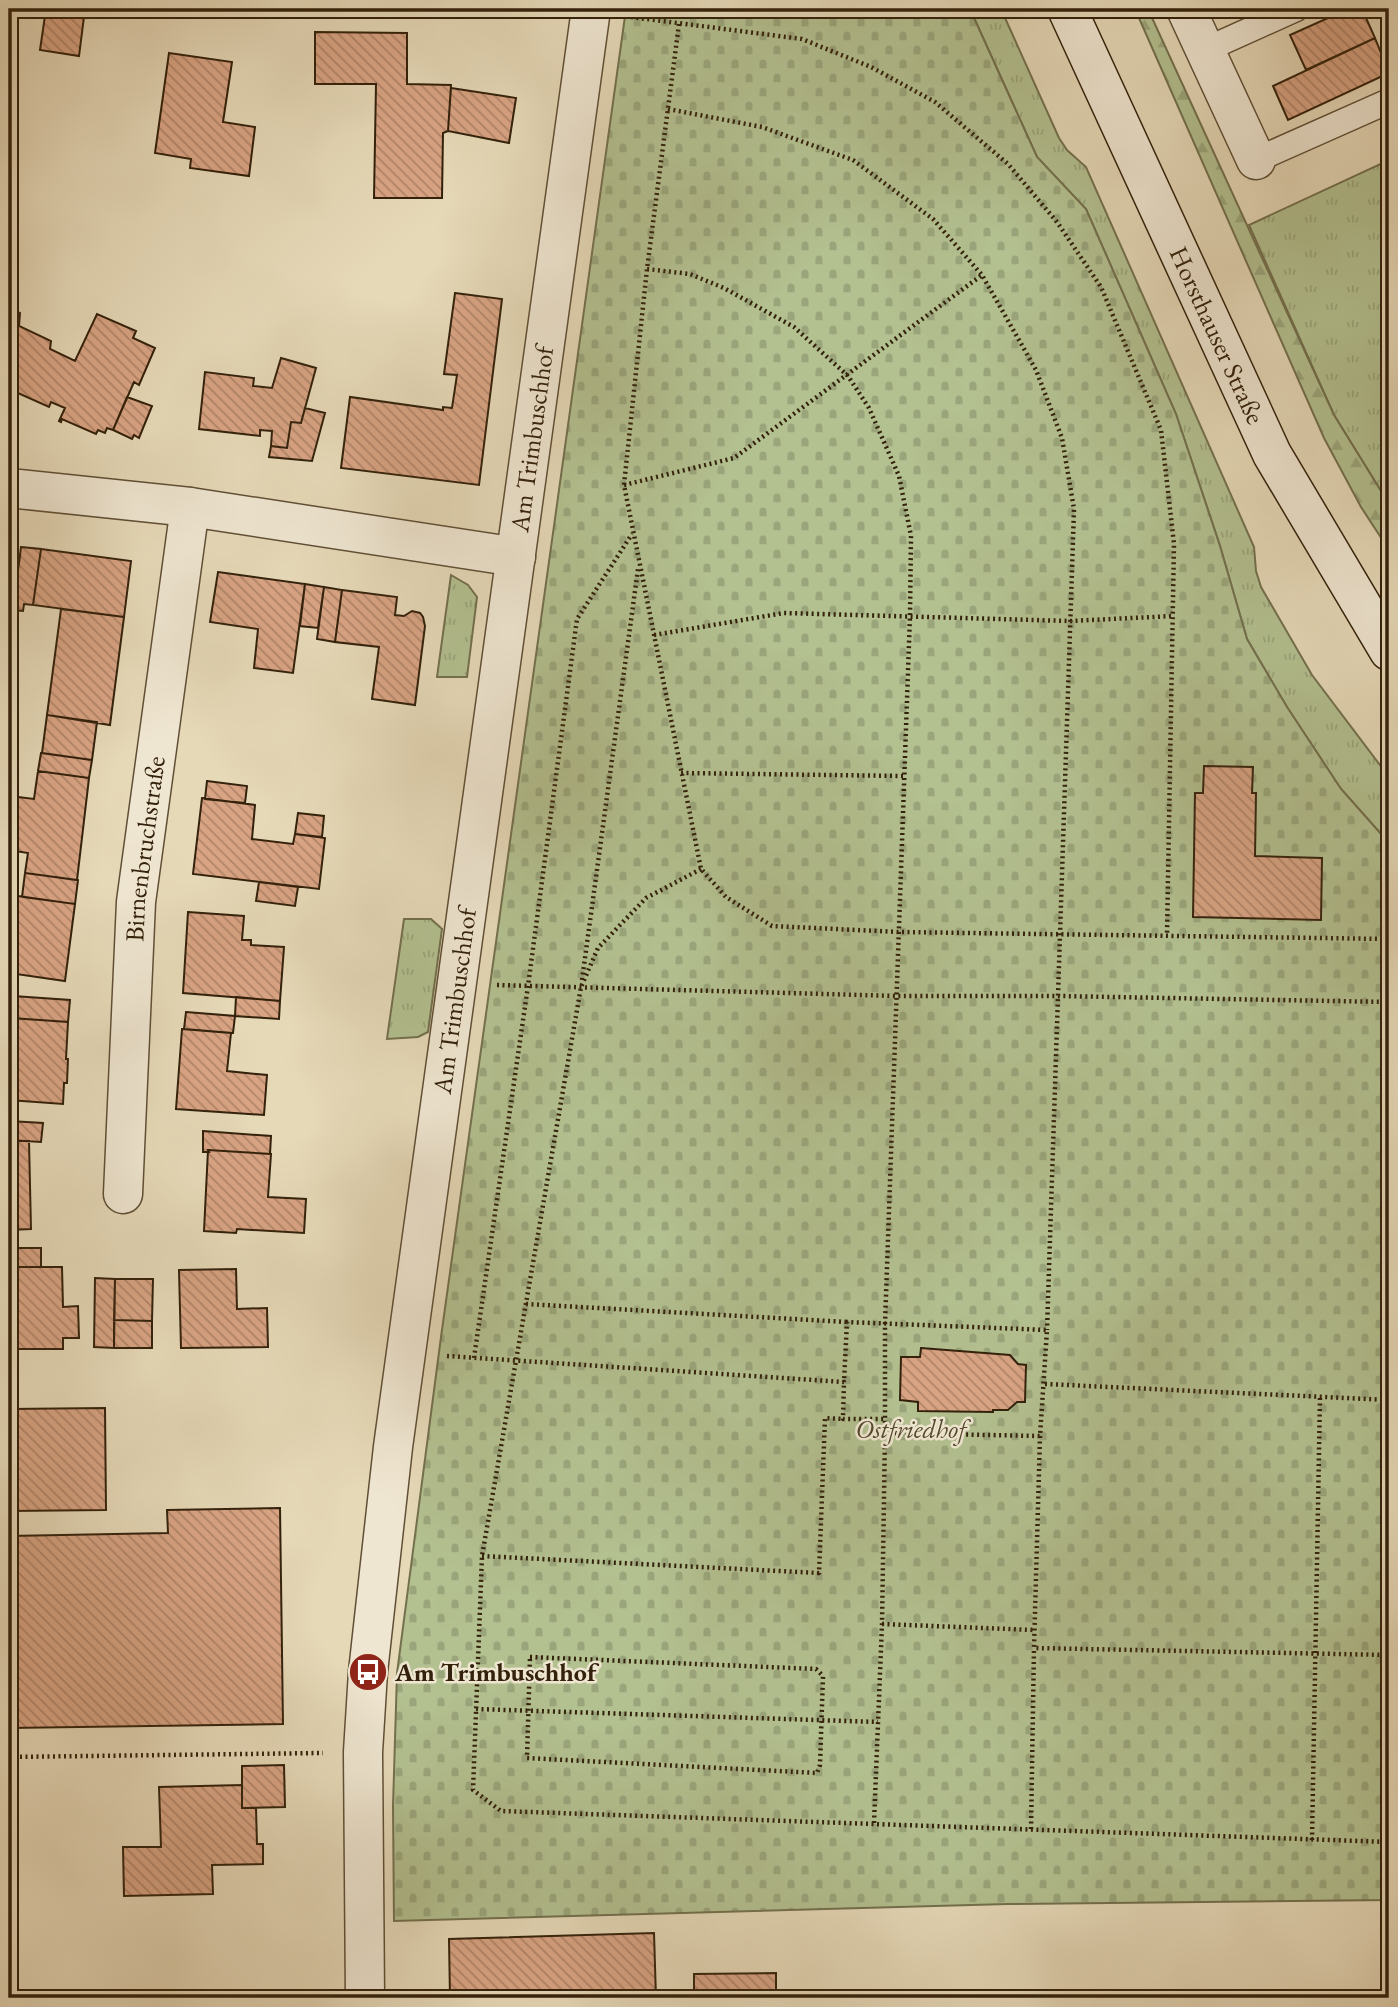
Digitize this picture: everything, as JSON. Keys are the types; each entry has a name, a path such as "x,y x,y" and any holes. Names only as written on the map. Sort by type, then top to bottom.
{"street":[{"name":"Am Trimbuschhof","path":"365,1998 363,1752 376,1592 588,9"},
{"name":"Horsthauser Straße","path":"1067,9 1272,454 1389,651"},
{"path":"1186,9 1256,160"},
{"path":"9,488 190,507 516,557"},
{"name":"Birnenbruchstraße","path":"123,1194 136,902 190,507"}],"lane":[{"path":"1205,50 1296,9"},
{"path":"1256,160 1389,101"}],"path":[{"path":"588,9 678,24 802,39 871,67 935,102 1008,164 1057,222 1101,287 1161,430 1174,544 1167,935"},
{"path":"678,24 647,268 624,485 701,869 726,897 772,926 899,932 1389,939"},
{"path":"668,109 762,127 853,160 933,219 982,275 1036,370 1062,438 1074,509 1048,1330 1040,1436 1031,1829"},
{"path":"647,268 690,274 724,288 794,327 848,376 869,408 899,475 911,536 885,1324 882,1624 874,1823"},
{"path":"624,485 734,458 982,275"},
{"path":"474,1358 528,986 577,619 633,533"},
{"path":"639,562 581,988 482,1556 473,1790 500,1811 1389,1842"},
{"path":"654,635 784,613 1070,621 1173,616"},
{"path":"681,773 904,776"},
{"path":"581,988 598,948 646,898 701,869"},
{"path":"458,983 897,996 1389,1002"},
{"path":"526,1304 885,1324 1048,1330"},
{"path":"843,1419 847,1322"},
{"path":"408,1353 844,1382"},
{"path":"1045,1384 1389,1400"},
{"path":"1312,1840 1320,1396"},
{"path":"482,1556 819,1573 825,1418 885,1419"},
{"path":"885,1433 1040,1436"},
{"path":"882,1624 1034,1630"},
{"path":"1034,1648 1389,1655"},
{"path":"530,1657 816,1670 822,1676 822,1719 820,1765 817,1773 527,1758 530,1657"},
{"path":"476,1709 878,1722"},
{"path":"9,1757 363,1752"}],"green space":[{"name":"Ostfriedhof","path":"626,9 970,9 1037,157 1086,209 1176,414 1220,546 1247,639 1287,707 1341,789 1389,843 1389,1900 1008,1904 394,1921 393,1806 397,1673 441,1337"},
{"path":"970,9 1001,9 1059,138 1067,150 1086,167 1254,547 1256,571 1261,587 1312,675 1389,777 1389,843 1341,789 1287,707 1247,639 1220,546 1176,414 1086,209 1037,157"},
{"path":"1135,9 1148,9 1334,415 1389,504 1389,550 1361,507 1324,438"},
{"path":"1389,160 1389,504 1334,415 1249,225"},
{"path":"451,575 468,585 477,597 467,677 437,677"},
{"path":"404,919 431,919 442,929 428,1032 418,1037 387,1039"}],"building":[{"path":"46,9 85,9 79,56 40,50"},
{"path":"1348,9 1362,9 1375,38 1306,70 1290,35"},
{"path":"315,32 407,33 407,84 451,85 448,131 443,133 442,198 374,198 376,84 315,84"},
{"path":"1375,38 1389,73 1288,120 1273,86"},
{"path":"169,53 232,62 223,122 255,127 249,176 190,168 191,159 155,153"},
{"path":"451,88 516,98 509,143 448,131"},
{"path":"455,293 502,299 479,485 341,468 350,397 443,410 443,407 452,408 457,375 444,374"},
{"path":"12,309 20,313 19,326 51,341 50,349 75,361 97,314 136,331 133,338 155,348 139,385 134,382 113,430 107,428 105,433 98,430 96,434 62,419 61,422 59,421 65,408 51,402 49,407 9,389 9,316"},
{"path":"281,358 316,368 301,423 291,422 287,448 271,446 272,431 260,430 260,436 199,429 205,372 254,378 253,386 272,388"},
{"path":"127,397 152,406 139,438 134,435 132,439 113,430"},
{"path":"305,408 325,413 312,461 269,457 271,446 287,448 291,422 301,423"},
{"path":"21,547 41,549 33,605 24,604 23,611 13,610"},
{"path":"41,549 131,561 124,617 33,605"},
{"path":"9,554 20,556 12,612 9,611"},
{"path":"218,572 305,584 293,673 254,668 258,629 210,622"},
{"path":"305,584 324,587 318,628 300,626"},
{"path":"324,587 342,590 335,642 317,639"},
{"path":"342,590 397,597 395,615 404,616 412,611 423,617 425,626 415,705 372,699 379,647 335,642"},
{"path":"61,609 124,617 110,725 47,715"},
{"path":"47,715 97,722 92,760 42,753"},
{"path":"41,753 92,760 89,778 38,771"},
{"path":"1204,766 1253,767 1252,793 1256,793 1255,856 1322,858 1321,920 1193,917 1195,793 1203,793"},
{"path":"38,771 89,778 77,880 25,873 28,853 9,850 9,796 34,799"},
{"path":"207,781 247,786 245,803 205,799"},
{"path":"202,798 255,805 252,839 293,844 295,834 325,838 319,889 193,874"},
{"path":"298,813 324,816 322,837 295,834"},
{"path":"25,873 78,880 75,904 22,897"},
{"path":"259,882 298,887 295,906 256,901"},
{"path":"18,896 75,904 65,981 9,973 9,940 12,940"},
{"path":"188,912 244,916 242,940 251,940 251,945 284,947 280,1001 183,993"},
{"path":"13,996 70,1000 68,1022 11,1018"},
{"path":"236,997 280,1001 279,1019 235,1016"},
{"path":"186,1012 235,1016 233,1033 184,1029"},
{"path":"11,1018 68,1022 67,1083 64,1083 63,1104 9,1100"},
{"path":"182,1029 231,1033 227,1071 267,1075 264,1115 176,1109"},
{"path":"9,1121 43,1123 41,1142 9,1140"},
{"path":"203,1131 271,1136 270,1154 208,1150 209,1152 203,1152"},
{"path":"9,1141 29,1141 31,1229 9,1230"},
{"path":"208,1150 271,1154 268,1197 306,1199 304,1233 237,1229 236,1233 204,1231"},
{"path":"9,1248 41,1248 41,1267 9,1267"},
{"path":"9,1267 62,1267 63,1307 78,1306 79,1338 63,1338 63,1349 9,1349"},
{"path":"236,1269 237,1309 267,1308 268,1347 181,1348 179,1270"},
{"path":"95,1278 115,1279 114,1348 94,1347"},
{"path":"115,1279 153,1279 152,1321 114,1320"},
{"path":"114,1320 152,1321 152,1348 114,1348"},
{"path":"921,1348 1010,1355 1018,1364 1026,1365 1025,1402 1017,1402 1008,1410 993,1412 918,1411 918,1402 900,1400 901,1357 920,1357"},
{"path":"105,1408 106,1510 9,1511 9,1409"},
{"path":"280,1508 283,1724 9,1728 9,1536 168,1533 167,1510"},
{"path":"284,1765 285,1807 242,1808 242,1766"},
{"path":"242,1785 242,1808 256,1808 257,1844 263,1844 263,1864 212,1865 213,1894 124,1896 123,1847 161,1847 159,1787"},
{"path":"654,1933 656,1998 450,1998 449,1939"},
{"path":"776,1973 776,1998 694,1998 694,1974"}],"place":[{"name":"Am Trimbuschhof","path":"368,1672"}]}
